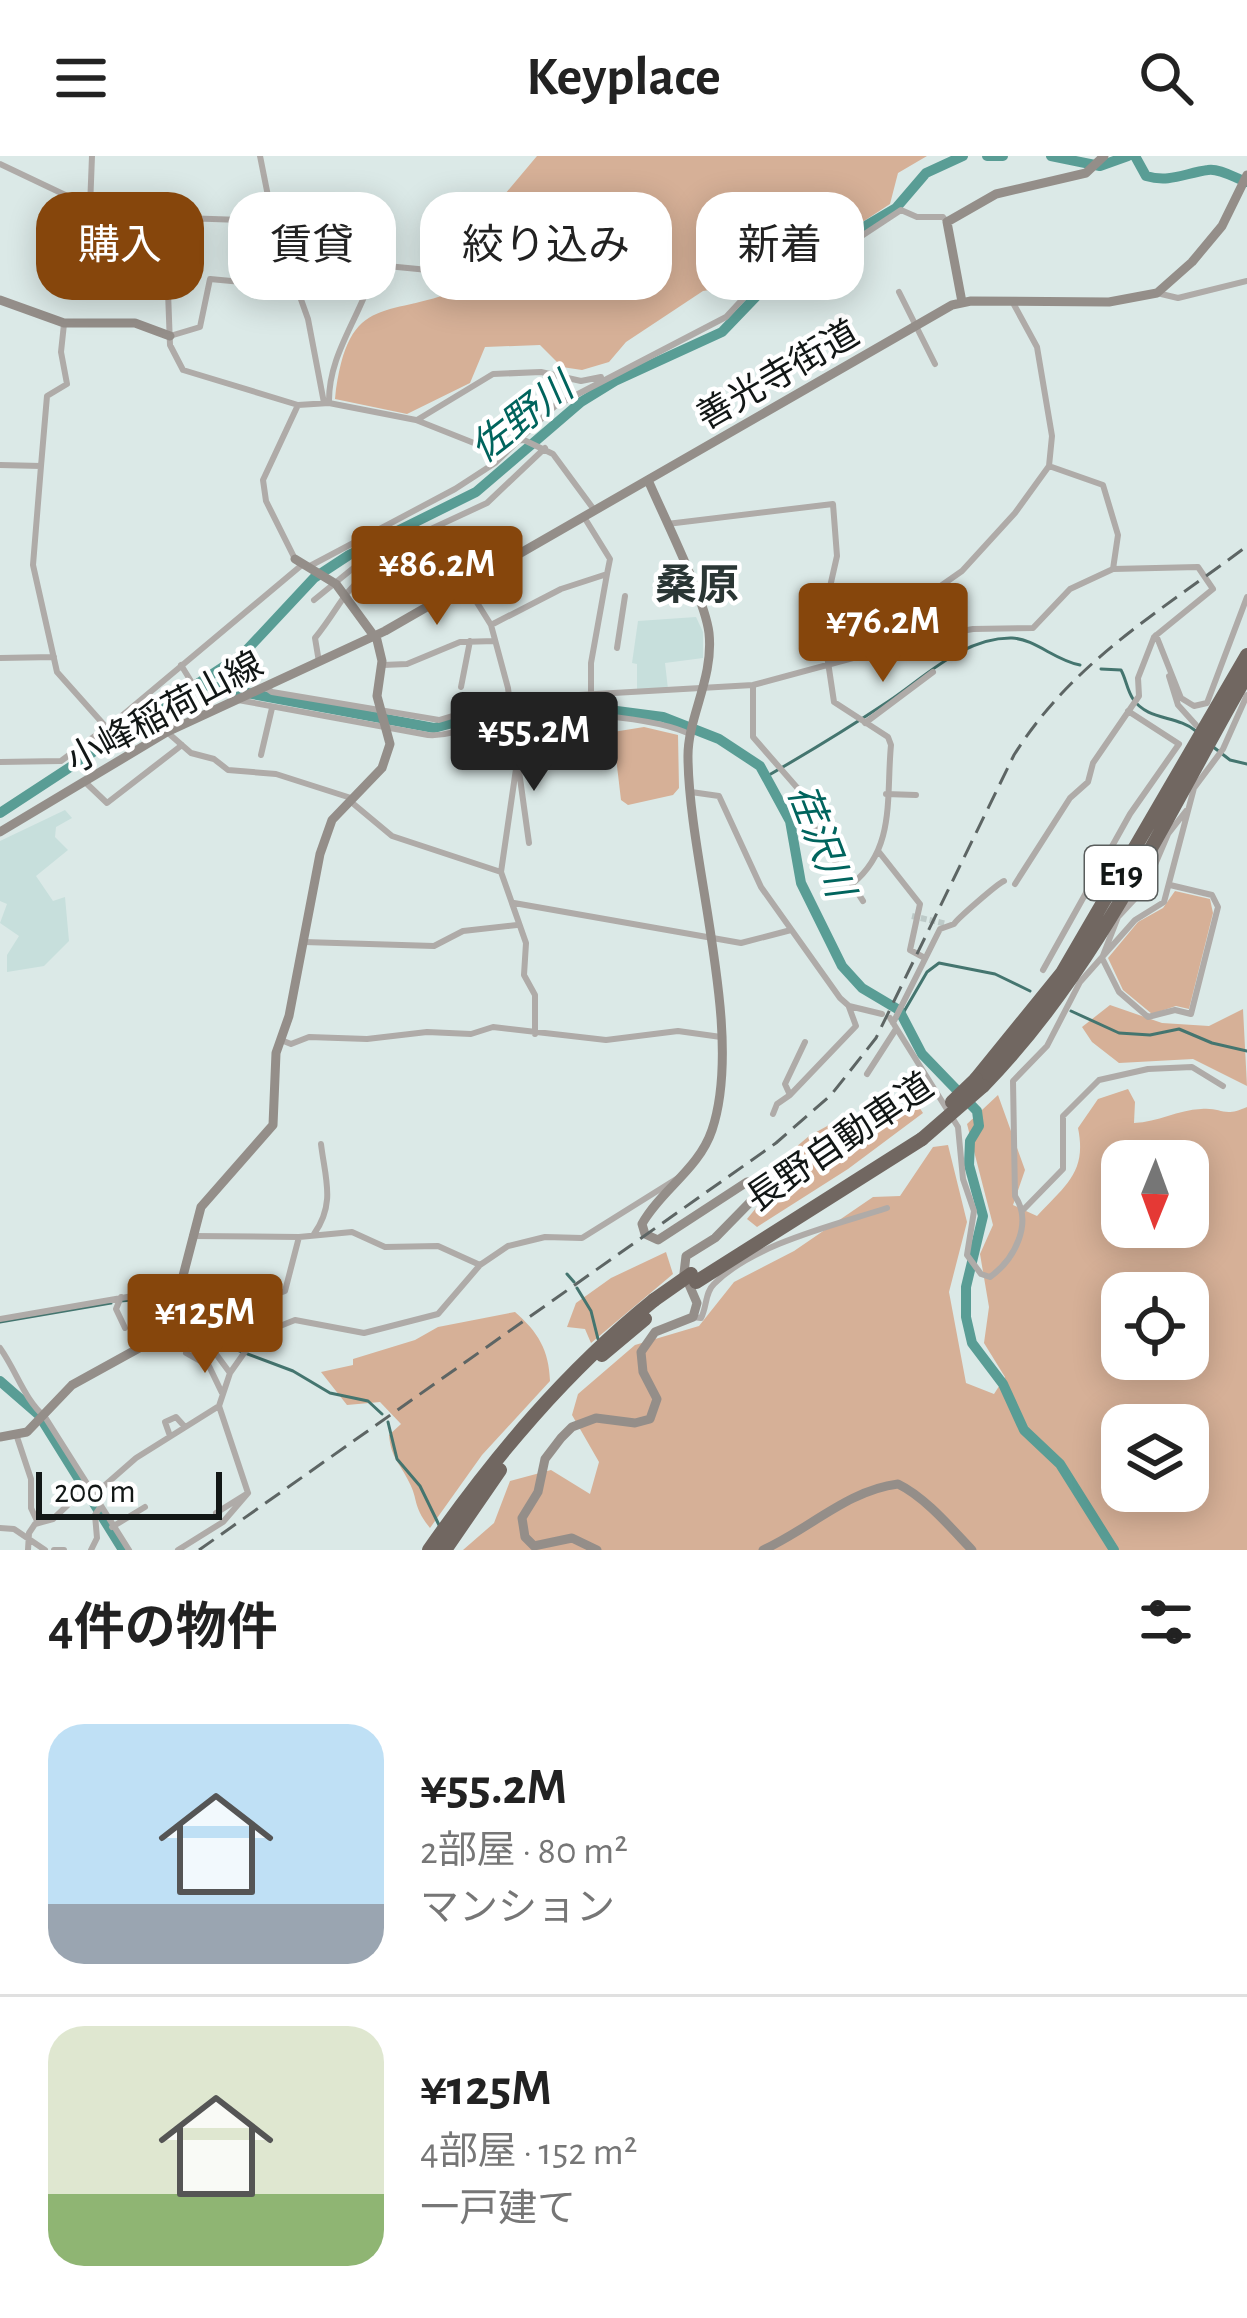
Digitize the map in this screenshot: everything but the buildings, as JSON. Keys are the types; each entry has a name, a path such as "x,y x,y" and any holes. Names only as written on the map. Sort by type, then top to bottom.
{"highway":[{"name":"長野自動車道","path":"980,1082 1062,973 1247,655"},
{"name":"長野自動車道","path":"429,1550 505,1456 620,1332 693,1278 919,1136 1028,1037 1086,954 1247,675"},
{"name":"長野自動車道","path":"445,1550 505,1456"}],"main road":[{"path":"1102,158 1092,170 996,194 947,222 962,302 1109,302 1157,293 1192,262 1242,203 1247,175"},
{"path":"0,300 64,323 135,323 170,336"},
{"name":"善光寺街道","path":"648,480 962,302"},
{"path":"597,1550 572,1538 541,1546 528,1543 522,1518 538,1492 541,1468 561,1438 584,1421 650,1419 657,1399 643,1372 644,1343 655,1332 693,1317 697,1303 684,1273 686,1256 715,1238 764,1188 761,1181 747,1181 652,1240 642,1224 711,1134 721,1037 692,792 691,734 705,689 709,630 648,480"},
{"name":"小峰稲荷山線","path":"0,832 167,732 375,636 648,480"},
{"path":"0,1437 17,1437 43,1420 72,1385 150,1342 176,1296 201,1208 273,1125 275,1061 326,834 350,799 382,768 390,743 377,695 381,665 375,636 331,581 304,565"},
{"path":"763,1550 802,1532 839,1505 898,1484 924,1499 972,1550"}],"street":[{"path":"91,192 92,156"},
{"path":"260,156 267,192"},
{"path":"0,164 59,192"},
{"path":"0,762 61,760 274,584 425,508 495,463 556,406 604,378 658,356 726,317 761,290 810,270 901,211 917,217 944,217 947,222"},
{"path":"170,336 200,327 210,279 228,281"},
{"path":"1157,293 1178,298 1247,281"},
{"path":"899,292 935,364"},
{"path":"167,300 173,356 183,370 298,406 326,403 417,420 479,445 522,439 544,447 589,514 610,560 592,663 591,715"},
{"path":"302,300 326,403"},
{"path":"326,403 335,359 365,300"},
{"path":"914,642 942,585 962,571 1015,513 1049,466 1052,436 1037,347 1012,301"},
{"path":"64,323 61,352 67,384 47,396 33,565 57,672 106,727"},
{"path":"417,420 493,374 542,372 567,380 604,378"},
{"path":"298,406 263,480 266,501 304,565"},
{"path":"314,599 362,561 487,502 544,447"},
{"path":"0,465 41,466"},
{"path":"1049,466 1102,485 1118,536 1113,568"},
{"path":"667,524 832,504 837,556 823,619 834,702 891,741 886,794 890,821 879,853 852,884"},
{"path":"319,662 315,638 343,593 370,573 410,563 436,603"},
{"path":"261,689 439,720 509,700 753,685 973,629 1034,628 1070,589 1113,568 1198,567 1213,589 1156,635 1138,678 1135,702 1094,763 1088,782 1054,820 1015,884"},
{"path":"491,626 561,589 607,574"},
{"path":"694,592 727,578"},
{"path":"466,585 495,641 509,700 529,843"},
{"path":"617,648 625,596"},
{"path":"1169,674 1186,703 1194,706 1210,701 1247,597"},
{"path":"823,619 846,626"},
{"path":"1156,635 1178,705 1196,725"},
{"path":"461,687 470,641"},
{"path":"381,665 407,664 453,644 495,641"},
{"path":"0,658 53,657"},
{"path":"181,664 210,712"},
{"path":"860,721 933,672"},
{"path":"753,685 752,737 782,767 813,811 817,837 863,901"},
{"path":"849,1006 891,1020 958,1127 963,1179 974,1211 971,1260 981,1274 996,1275 1024,1227 1024,1209 1015,1196 1017,1126 1011,1086 1046,1046 1072,992 1135,920 1160,907 1170,886 1194,788 1221,748 1247,695"},
{"path":"239,700 441,736 510,713 591,715 676,727 691,734"},
{"path":"261,755 272,708"},
{"path":"1043,970 1130,814 1179,744 1128,711"},
{"path":"167,732 228,770 276,774 350,799 392,836 501,872"},
{"path":"84,781 107,803 182,745"},
{"path":"517,762 501,872 526,943 523,970 535,994 535,1034"},
{"path":"692,792 719,796 742,852 791,930 849,1006 856,1026 777,1104 773,1114"},
{"path":"886,794 916,795"},
{"path":"1170,886 1212,895 1218,902 1191,1014 1175,1010 1155,1018 1143,1015 1119,992 1102,958 1118,917 1186,811"},
{"path":"879,853 920,904 910,950 924,957"},
{"path":"1102,865 1112,870"},
{"path":"867,1074 940,929 983,902 1004,881"},
{"path":"514,903 749,942 791,930"},
{"path":"300,941 434,946 464,931 517,925"},
{"path":"281,1040 291,1044 310,1036 367,1039 427,1032 471,1034 493,1028 606,1040 688,1031 721,1037"},
{"path":"790,1095 785,1084 805,1042"},
{"path":"1024,1209 1063,1169 1063,1116 1099,1080 1180,1066 1199,1069 1223,1086"},
{"path":"314,1234 324,1221 330,1189 321,1144"},
{"path":"248,1493 218,1406 230,1373 271,1330 295,1321 364,1333 417,1323 446,1308 480,1264 513,1244 545,1237 582,1238 681,1177"},
{"path":"693,1317 701,1318 705,1312 712,1285 752,1260 796,1237 886,1208"},
{"path":"191,1236 299,1237 352,1232 385,1247 438,1246 480,1264"},
{"path":"223,1314 285,1291 299,1237"},
{"path":"214,1337 228,1280"},
{"path":"0,1319 122,1298 176,1296 214,1337 230,1373"},
{"path":"122,1298 116,1309 125,1328"},
{"path":"0,1348 20,1376 28,1402 98,1511 129,1550"},
{"path":"186,1353 209,1366 222,1393"},
{"path":"28,1550 38,1523 53,1519 218,1406"},
{"path":"161,1409 170,1436"},
{"path":"166,1422 176,1417 185,1426"},
{"path":"17,1437 31,1479 38,1523"},
{"path":"216,1513 248,1493"},
{"path":"178,1550 223,1522 248,1493"},
{"path":"97,1538 114,1533 121,1521 145,1507"},
{"path":"91,1550 97,1538 98,1511"},
{"path":"121,1521 131,1520"},
{"path":"0,1528 29,1537 45,1550"},
{"path":"54,1550 64,1550"}],"shaded area":[{"path":"537,156 927,156 898,173 890,204 864,221 864,192 696,192 696,296 626,342 609,362 582,370 562,367 540,345 485,347 470,383 407,414 335,399 350,339 362,323 395,308 428,300 672,300 672,192 507,192"},
{"path":"696,617 703,632 703,658 665,663 668,689 637,690 637,664 632,663 638,621"},
{"path":"644,727 678,735 679,788 673,795 628,805 621,800 613,732"},
{"path":"65,810 72,818 56,827 55,837 68,850 36,876 53,901 65,897 69,941 44,966 7,972 7,955 19,936 0,923 7,904 0,901 0,841"},
{"path":"1175,891 1210,899 1213,913 1189,1009 1176,1006 1152,1014 1123,990 1108,958 1138,922 1163,908"},
{"path":"1110,1005 1162,1023 1209,1026 1243,1009 1247,1086 1193,1059 1119,1063 1092,1042 1082,1027"},
{"path":"1128,1089 1135,1102 1134,1123 1193,1110 1233,1112 1247,1107 1247,1550 463,1550 494,1523 510,1481 551,1470 590,1494 599,1462 572,1415 578,1394 635,1345 699,1326 734,1282 794,1251 873,1197 900,1196 933,1147 948,1145 967,1222 949,1292 966,1383 994,1394 1005,1377 984,1343 989,1307 980,1254 993,1225 967,1124 998,1095 1025,1170 1013,1205 1037,1216 1077,1167 1078,1128 1098,1099"},
{"path":"917,1104 923,1113 848,1169 757,1227 747,1219 770,1191 789,1153 809,1136 840,1119 860,1123"},
{"path":"666,1252 673,1274 591,1343 585,1329 567,1327 576,1303 611,1278"},
{"path":"515,1312 541,1342 550,1381 482,1455 430,1528 392,1449 389,1435 401,1424 380,1402 347,1405 321,1372 353,1365 353,1359 415,1340 438,1327"}],"waterway":[{"name":"佐野川","path":"0,813 243,654 314,578 349,555 476,492 581,402 615,381 722,332 769,283 896,208 926,173 963,156"},
{"name":"佐野川","path":"987,156 1003,156"},
{"name":"佐野川","path":"1051,156 1100,166 1128,156"},
{"name":"佐野川","path":"1135,156 1146,176 1170,178 1212,170 1247,182"},
{"path":"769,775 978,644 1021,639 1080,665"},
{"path":"1101,669 1121,670 1133,699 1146,711 1196,731"},
{"name":"荏沢川","path":"199,684 434,728 516,706 586,707 663,717 719,739 760,766 790,821 801,883 842,966 862,988 899,1010 922,1054 977,1111 979,1126 970,1141 969,1165 983,1216 966,1287 972,1343 1003,1384 1024,1430 1060,1464 1114,1550"},
{"path":"1212,746 1230,760 1247,764"},
{"path":"902,1015 927,972 939,963 995,974 1030,991"},
{"path":"1071,1011 1119,1033 1150,1035 1179,1029 1247,1051"},
{"path":"567,1274 574,1282"},
{"path":"577,1288 591,1311 598,1339"},
{"path":"120,1301 170,1297 224,1345 293,1371 330,1393 368,1401 382,1414"},
{"path":"0,1322 111,1303"},
{"path":"0,1381 39,1415 123,1550"},
{"path":"388,1422 397,1459 420,1486 439,1525"}],"tunnel":[{"path":"912,916 947,924"}],"railway":[{"path":"199,1550 776,1143 831,1095 876,1038 1014,755 1037,722 1120,640 1247,546"}],"district":[{"name":"桑原","path":"697,584"}]}
